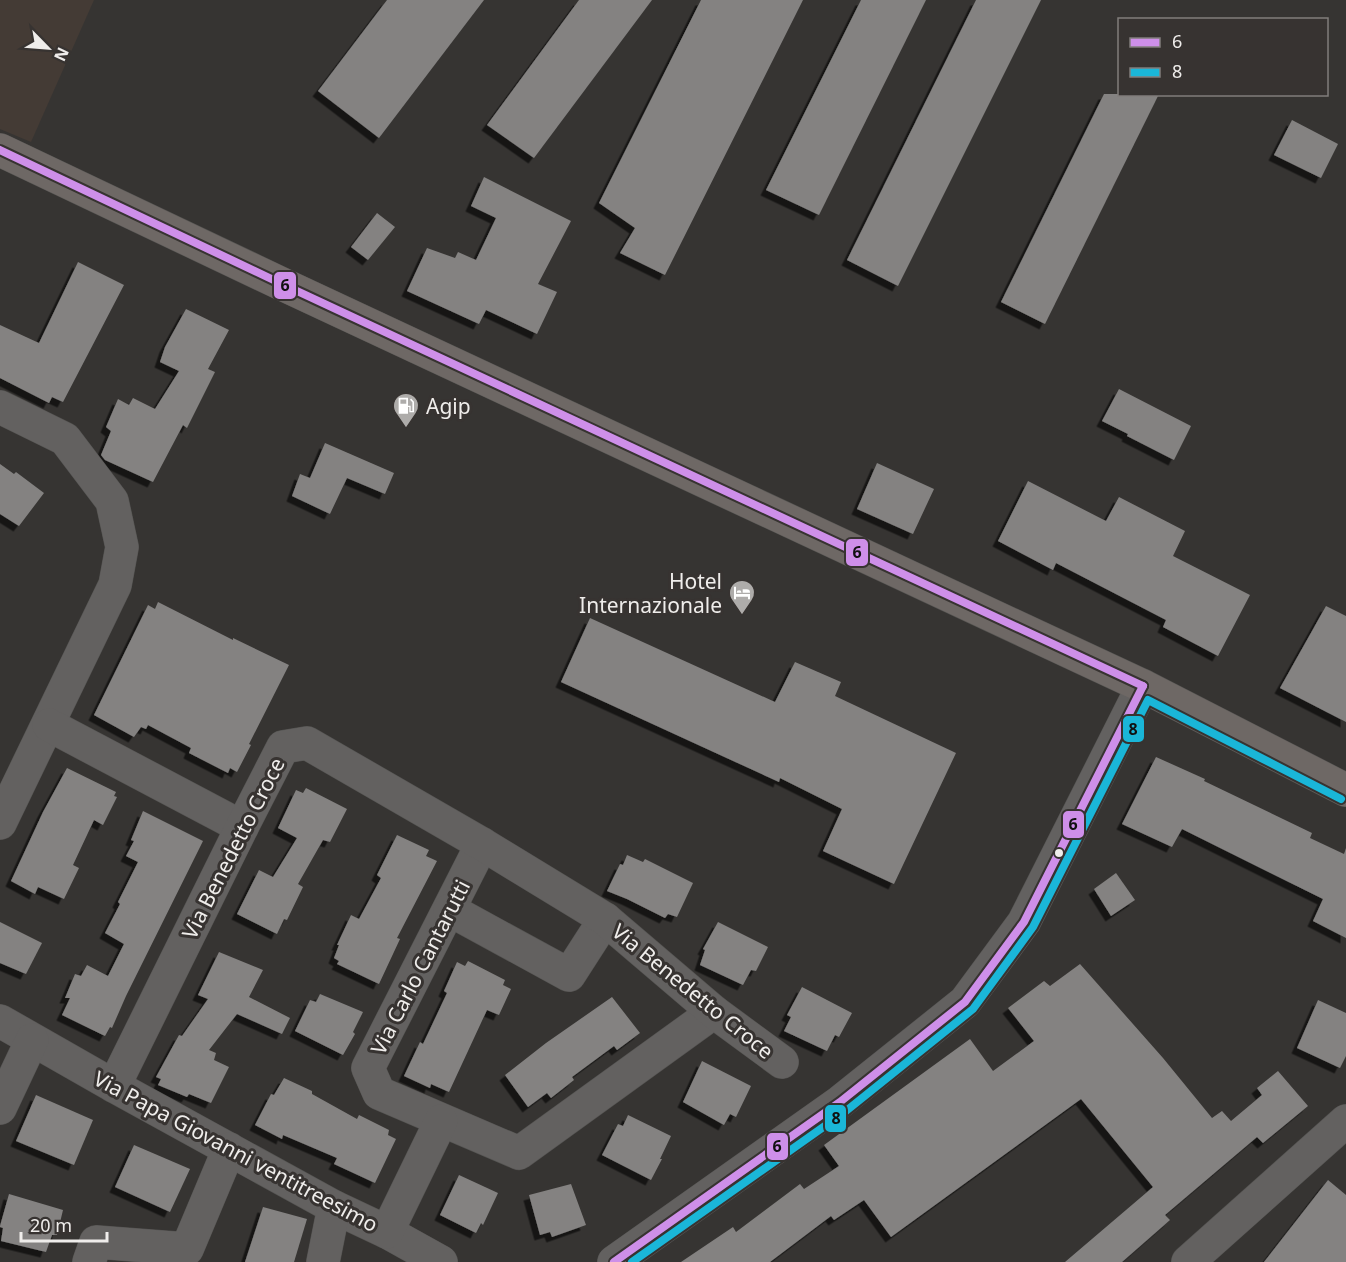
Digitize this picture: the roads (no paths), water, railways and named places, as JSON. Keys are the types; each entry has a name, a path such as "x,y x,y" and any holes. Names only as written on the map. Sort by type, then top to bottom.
{"main road":[{"path":"0,150 1143,686 1346,790"}],"street":[{"path":"0,407 65,439 112,501 122,547 115,585 0,823"},
{"path":"614,1262 840,1102 965,1002 1024,922 1143,686"},
{"path":"49,725 242,827"},
{"name":"Via Benedetto Croce","path":"114,1086 283,747 307,743 482,844 604,920 714,1012 782,1062"},
{"name":"Via Carlo Cantarutti","path":"482,844 368,1068 379,1093 519,1153 714,1012"},
{"name":"Via Benedetto Croce","path":"450,909 569,975 604,920"},
{"name":"Via Papa Giovanni ventitreesimo","path":"0,1021 334,1207 387,1232 441,1262"},
{"path":"0,1108 32,1040"},
{"path":"387,1232 441,1121"},
{"path":"1188,1262 1346,1121"},
{"path":"89,1262 96,1242 187,1249 229,1149"},
{"path":"323,1262 334,1207"}],"place":[{"name":"Agip","path":"406,429"},
{"name":"Hotel Internazionale","path":"742,616"}]}
